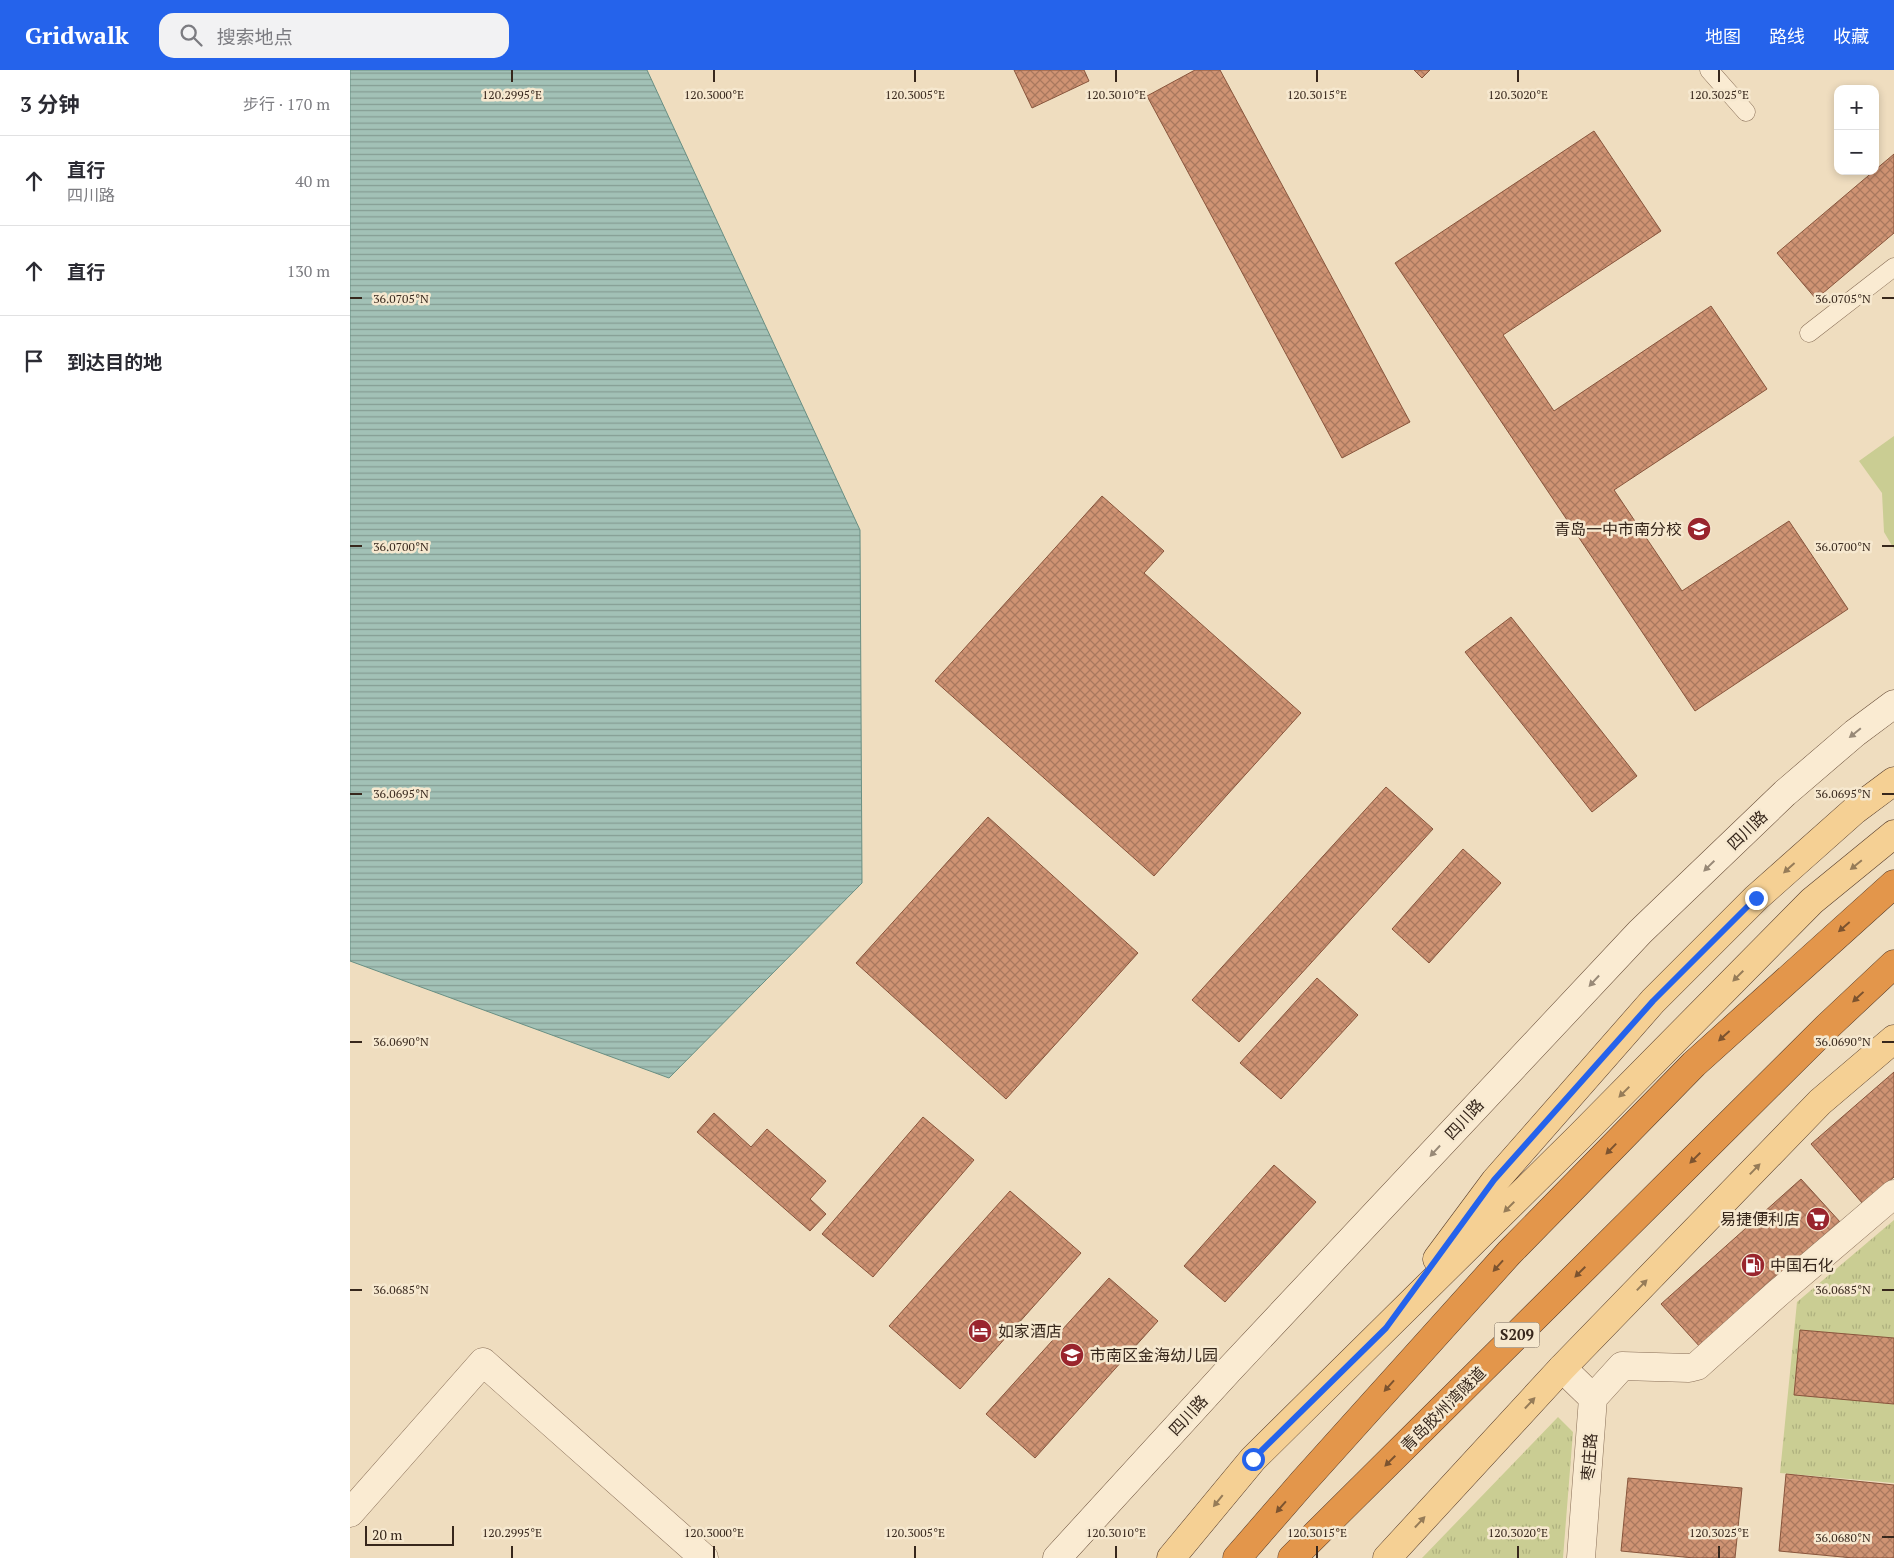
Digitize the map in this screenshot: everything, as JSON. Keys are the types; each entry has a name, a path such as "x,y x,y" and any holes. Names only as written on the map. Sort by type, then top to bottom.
{"highway":[{"path":"1237,1558 1509,1253 1701,1057 1894,884"},
{"name":"青岛胶州湾隧道","path":"1292,1558 1828,1026 1894,964"}],"main road":[{"path":"1386,1328 1494,1180 1653,1001 1756,898 1855,810 1894,781"},
{"path":"1171,1558 1253,1459 1586,1130 1812,900 1894,834"},
{"path":"1387,1558 1562,1368 1820,1102 1894,1039"}],"street":[{"name":"四川路","path":"1057,1558 1229,1370 1640,932 1785,793 1855,733 1894,704"},
{"path":"1562,1368 1593,1398 1622,1366 1689,1368 1697,1366 1778,1293 1894,1194"},
{"path":"350,1513 483,1362 704,1558"},
{"name":"枣庄路","path":"1581,1558 1593,1398"}],"lane":[{"path":"1709,70 1746,112"},
{"path":"1809,333 1894,267"}],"green space":[{"path":"1894,436 1894,549 1884,532 1882,493 1859,461"},
{"path":"1894,1220 1894,1483 1780,1473 1797,1302"},
{"path":"1558,1417 1573,1432 1563,1558 1422,1558"}],"water":[{"path":"350,70 647,70 860,530 862,883 669,1078 350,961"}],"building":[{"path":"1014,70 1084,70 1089,81 1032,108"},
{"path":"1195,70 1220,70 1410,422 1342,458 1147,96"},
{"path":"1414,70 1430,70 1422,78"},
{"path":"1594,131 1661,231 1503,335 1554,411 1711,306 1767,389 1614,490 1682,591 1789,521 1848,609 1695,711 1395,263"},
{"path":"1894,154 1894,233 1816,299 1777,253 1869,175 1879,175 1879,167"},
{"path":"1102,496 1164,551 1144,573 1301,713 1154,876 935,681"},
{"path":"1511,617 1637,776 1592,812 1465,652"},
{"path":"1386,787 1433,829 1239,1042 1192,1000"},
{"path":"988,817 1138,953 1006,1099 856,963"},
{"path":"1463,849 1501,883 1429,963 1392,929"},
{"path":"1317,978 1358,1015 1281,1099 1240,1063"},
{"path":"1894,1072 1894,1177 1863,1204 1811,1144"},
{"path":"714,1113 751,1147 767,1129 826,1181 810,1199 826,1214 810,1231 697,1132"},
{"path":"923,1117 974,1160 873,1277 822,1234"},
{"path":"1274,1165 1316,1202 1225,1302 1184,1266"},
{"path":"1801,1179 1841,1223 1701,1348 1661,1304"},
{"path":"1010,1191 1081,1253 960,1389 889,1326"},
{"path":"1109,1278 1158,1321 1035,1458 986,1414"},
{"path":"1800,1330 1894,1338 1894,1404 1794,1395"},
{"path":"1786,1474 1894,1485 1894,1558 1853,1558 1779,1551"},
{"path":"1628,1478 1742,1488 1735,1558 1694,1558 1621,1551"}],"place":[{"name":"青岛一中市南分校","path":"1699,529"},
{"name":"易捷便利店","path":"1818,1219"},
{"name":"中国石化","path":"1753,1265"},
{"name":"如家酒店","path":"980,1331"},
{"name":"市南区金海幼儿园","path":"1072,1355"}],"route":[{"path":"1253,1459 1386,1328 1494,1180 1653,1001 1756,898"}]}
